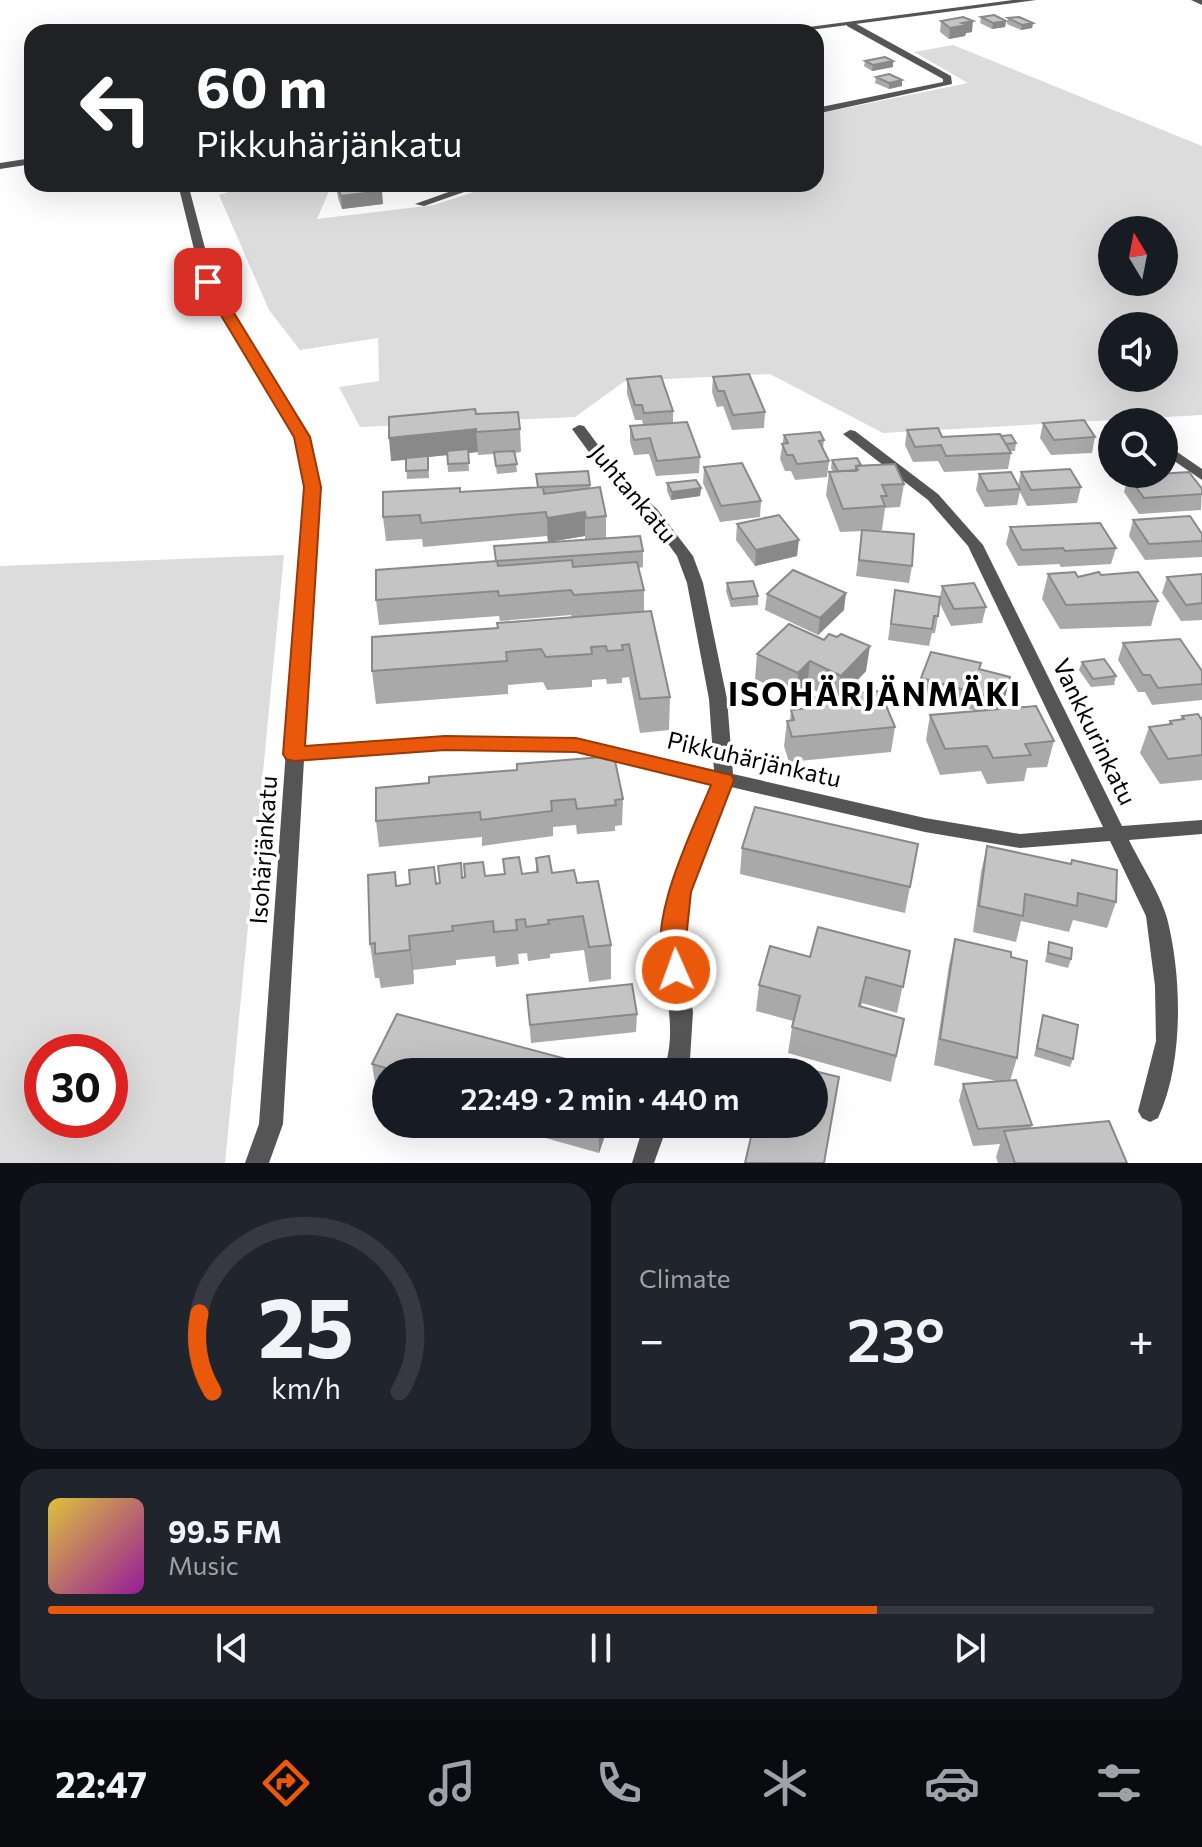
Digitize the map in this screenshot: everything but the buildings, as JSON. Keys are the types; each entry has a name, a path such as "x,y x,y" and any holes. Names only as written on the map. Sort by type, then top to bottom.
{"street":[{"path":"824,27 1032,0"},
{"path":"1195,0 1202,3"},
{"path":"824,109 947,84 948,78 850,24"},
{"path":"0,166 24,162"},
{"name":"Isohärjänkatu","path":"185,192 208,282 302,437 312,487 271,1124 257,1163"},
{"path":"420,204 457,192"},
{"name":"Juhtankatu","path":"579,429 616,479 652,512 685,556 695,583 718,699 724,780 679,892 673,949 682,1012 679,1058"},
{"name":"Vankkurinkatu","path":"850,434 925,487 968,535 1156,916 1166,986 1167,1041 1150,1111"},
{"path":"1178,458 1202,476"},
{"name":"Pikkuhärjänkatu","path":"294,754 445,743 576,745 925,825 1020,841 1202,827"},
{"path":"643,1161 651,1138"}],"shaded area":[{"path":"953,45 1202,146 1202,415 1178,416 1178,408 1098,408 1098,421 883,433 770,374 625,381 575,417 360,427 339,387 379,381 378,338 300,350 269,310 219,195 229,192 329,192 317,219 434,205 474,192 824,192 824,112 968,83 914,52"},
{"path":"284,555 225,1163 0,1163 0,566"}],"district":[{"name":"ISOHÄRJÄNMÄKI","path":"875,695"}],"route":[{"path":"208,282 302,437 312,487 294,754 445,743 576,745 724,780 679,892 673,949 676,970"}]}
